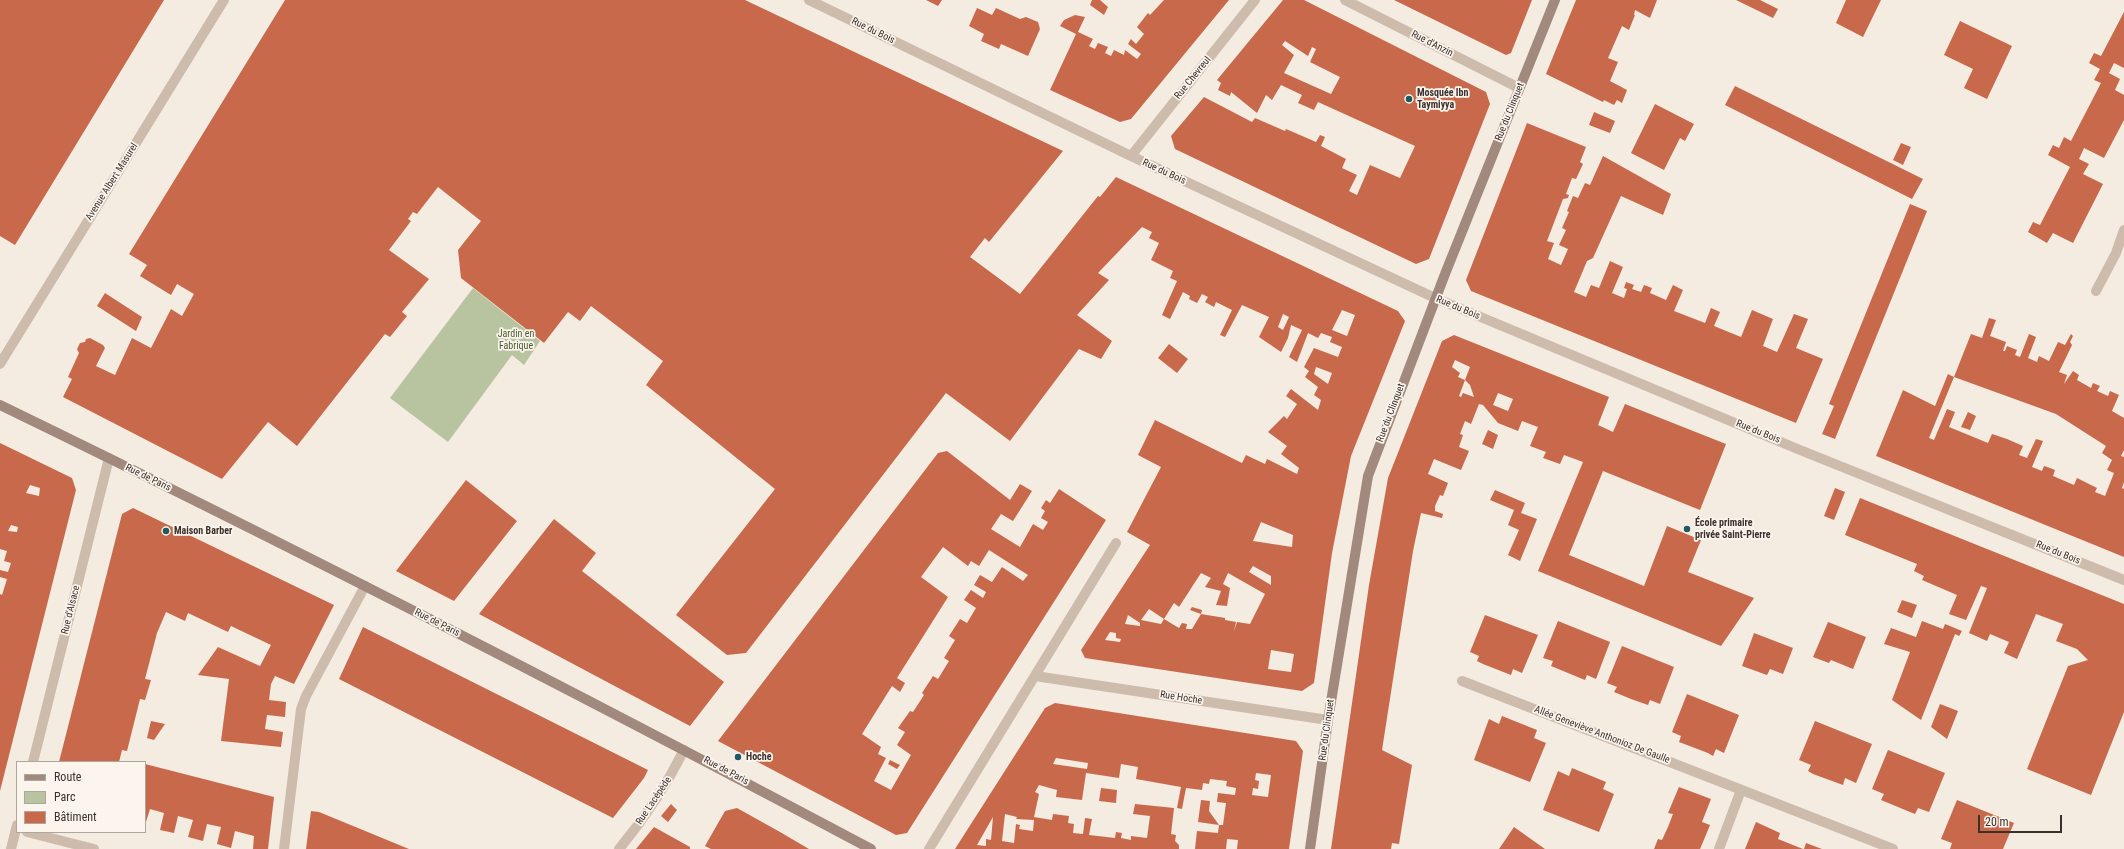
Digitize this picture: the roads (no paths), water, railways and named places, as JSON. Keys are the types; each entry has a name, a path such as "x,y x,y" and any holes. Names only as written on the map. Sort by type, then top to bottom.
{"main road":[{"name":"Rue du Clinquet","path":"1310,849 1328,720 1368,476 1435,298 1555,0"},
{"name":"Rue de Paris","path":"0,405 365,586 684,750 871,849"}],"street":[{"name":"Avenue Albert Masurel","path":"0,364 224,0"},
{"name":"Rue du Bois","path":"809,0 1131,156 1435,298 1800,450 2124,580"},
{"name":"Rue Chevreul","path":"1131,156 1255,0"},
{"name":"Rue d'Anzin","path":"1346,0 1519,88"},
{"path":"2096,291 2116,252 2124,230"},
{"name":"Rue d'Alsace","path":"33,761 109,458"},
{"path":"929,849 1116,543"},
{"path":"284,849 301,709 306,696 365,586"},
{"name":"Rue Hoche","path":"1035,676 1328,720"},
{"name":"Allée Geneviève Anthonioz De Gaulle","path":"1462,681 1893,849"},
{"name":"Rue Lacépède","path":"619,849 646,817 672,774 684,750"},
{"path":"1719,849 1741,790"},
{"path":"11,849 16,832"},
{"path":"31,833 94,849"}],"place":[{"name":"Mosquée Ibn Taymiyya","path":"1409,99"},
{"name":"École primaire privée Saint-Pierre","path":"1687,529"},
{"name":"Maison Barber","path":"166,531"},
{"name":"Hoche","path":"738,757"}],"park label":[{"name":"Jardin en Fabrique","path":"516,340"}]}
